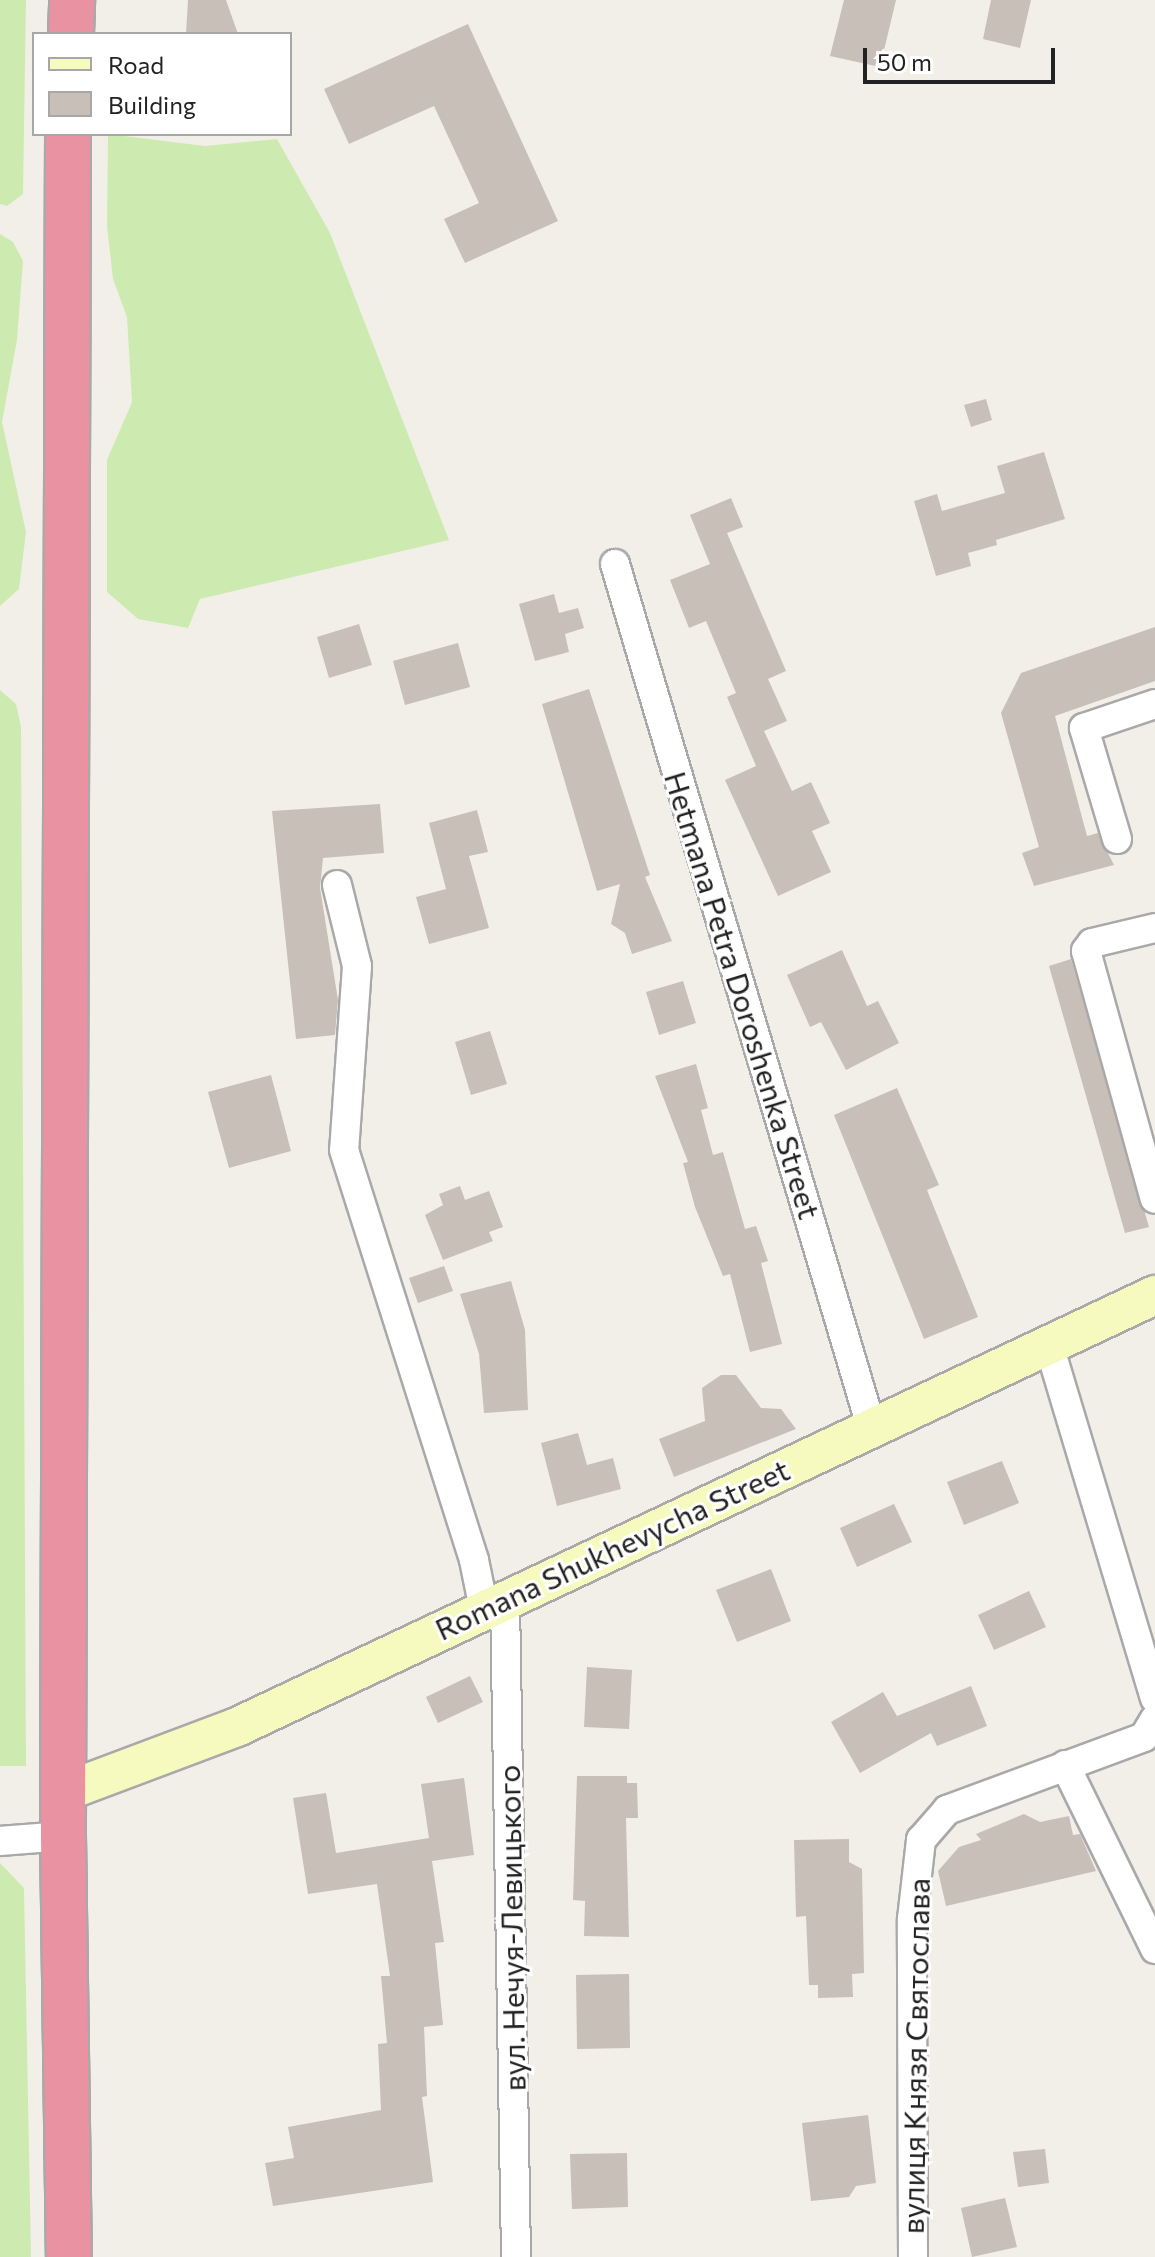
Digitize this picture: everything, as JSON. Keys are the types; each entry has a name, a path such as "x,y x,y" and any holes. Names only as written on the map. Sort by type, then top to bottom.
{"highway":[{"path":"71,32 72,0"},
{"path":"68,136 63,1836 69,2257"}],"main road":[{"name":"Romana Shukhevycha Street","path":"64,1792 237,1727 1048,1342 1155,1295"}],"street":[{"name":"Hetmana Petra Doroshenka Street","path":"615,564 871,1426"},
{"path":"1117,839 1084,728 1155,704"},
{"name":"вул. Нечуя-Левицького","path":"337,885 357,966 344,1150 474,1560 495,1604 516,2257"},
{"path":"1155,928 1092,943 1086,951 1155,1199"},
{"path":"1048,1342 1155,1698"},
{"name":"вулиця Князя Святослава","path":"913,2257 912,1919 921,1840 947,1810 1144,1737 1155,1719"},
{"path":"1065,1765 1155,1949"},
{"path":"0,1841 63,1836"}],"green space":[{"path":"0,0 26,0 23,194 7,206 0,204"},
{"path":"108,136 205,146 277,139 330,233 449,540 200,599 188,628 138,619 107,592 107,460 132,402 127,317 113,279 107,226"},
{"path":"0,234 13,242 23,261 17,340 2,422 26,532 19,589 0,606"},
{"path":"0,690 16,704 21,727 26,1766 0,1766"},
{"path":"0,1863 24,1888 31,2257 0,2257"}],"building":[{"path":"188,0 226,0 237,32 186,32"},
{"path":"844,0 896,0 880,67 830,56"},
{"path":"991,0 1031,0 1020,48 983,39"},
{"path":"468,24 558,221 465,263 444,219 479,203 434,106 349,144 324,89"},
{"path":"986,399 992,420 971,427 964,405"},
{"path":"1044,452 1065,519 996,540 997,545 968,553 971,566 936,576 914,501 937,494 942,511 1005,493 997,466"},
{"path":"731,498 743,527 727,533 786,671 768,679 787,721 764,731 792,791 811,782 830,823 812,831 831,872 778,896 725,780 756,766 727,697 736,693 706,621 689,628 670,580 710,564 690,515"},
{"path":"554,594 559,613 578,608 584,628 565,634 569,652 535,661 519,604"},
{"path":"359,624 372,665 329,678 317,637"},
{"path":"1155,627 1155,681 1055,716 1087,836 1098,833 1114,865 1034,886 1022,853 1039,847 1001,713 1021,673"},
{"path":"458,643 470,687 405,705 393,661"},
{"path":"589,689 650,875 645,877 672,941 632,954 625,933 611,924 620,884 597,891 542,704"},
{"path":"380,804 384,853 323,858 320,888 338,1000 335,1035 296,1039 272,811"},
{"path":"477,810 488,852 469,856 489,928 429,944 416,897 446,889 429,823"},
{"path":"842,950 867,1006 878,1001 899,1043 846,1070 821,1022 810,1027 787,975"},
{"path":"1071,959 1149,1227 1125,1233 1049,966"},
{"path":"683,981 696,1023 659,1035 646,992"},
{"path":"490,1031 507,1084 471,1095 455,1042"},
{"path":"696,1064 708,1108 701,1110 713,1155 723,1152 745,1229 756,1226 768,1261 761,1263 782,1344 750,1352 730,1274 723,1276 695,1207 683,1163 688,1162 655,1076"},
{"path":"271,1075 291,1151 229,1168 208,1092"},
{"path":"897,1088 939,1185 927,1190 978,1317 924,1339 834,1115"},
{"path":"460,1186 465,1200 489,1191 503,1227 489,1232 493,1241 443,1260 425,1215 443,1205 439,1194"},
{"path":"444,1266 453,1291 418,1303 409,1278"},
{"path":"511,1281 525,1330 528,1410 484,1413 479,1354 460,1294"},
{"path":"721,1375 736,1375 761,1408 781,1409 796,1429 674,1477 659,1439 705,1421 702,1388"},
{"path":"578,1433 587,1465 613,1458 621,1489 557,1506 541,1443"},
{"path":"1002,1461 1019,1503 964,1525 947,1482"},
{"path":"894,1504 912,1542 857,1567 840,1528"},
{"path":"771,1569 791,1621 737,1642 716,1590"},
{"path":"1029,1591 1046,1627 994,1650 978,1615"},
{"path":"587,1667 632,1670 629,1729 584,1727"},
{"path":"470,1676 483,1702 438,1723 426,1697"},
{"path":"971,1686 987,1726 937,1746 931,1733 860,1773 831,1722 883,1692 897,1716"},
{"path":"577,1776 627,1776 627,1783 637,1783 638,1818 626,1818 629,1937 584,1936 585,1901 573,1900"},
{"path":"464,1778 474,1855 432,1861 444,1942 435,1943 443,2025 424,2027 427,2096 422,2097 433,2182 273,2206 265,2163 294,2158 288,2127 381,2110 378,2044 387,2043 381,1976 390,1976 377,1884 308,1894 293,1798 326,1793 336,1853 429,1838 421,1784"},
{"path":"1024,1814 1040,1822 1069,1816 1073,1835 1080,1834 1096,1871 946,1906 938,1871 959,1847 981,1840 976,1834"},
{"path":"849,1839 849,1862 862,1869 864,1973 852,1974 853,1997 818,1998 818,1985 809,1985 806,1916 796,1917 794,1840"},
{"path":"629,1974 630,2048 577,2049 576,1975"},
{"path":"868,2115 876,2183 856,2186 849,2197 811,2201 802,2123"},
{"path":"1045,2149 1049,2183 1018,2187 1013,2152"},
{"path":"627,2153 628,2207 572,2209 570,2154"},
{"path":"1005,2198 1017,2247 972,2257 961,2208"}]}
